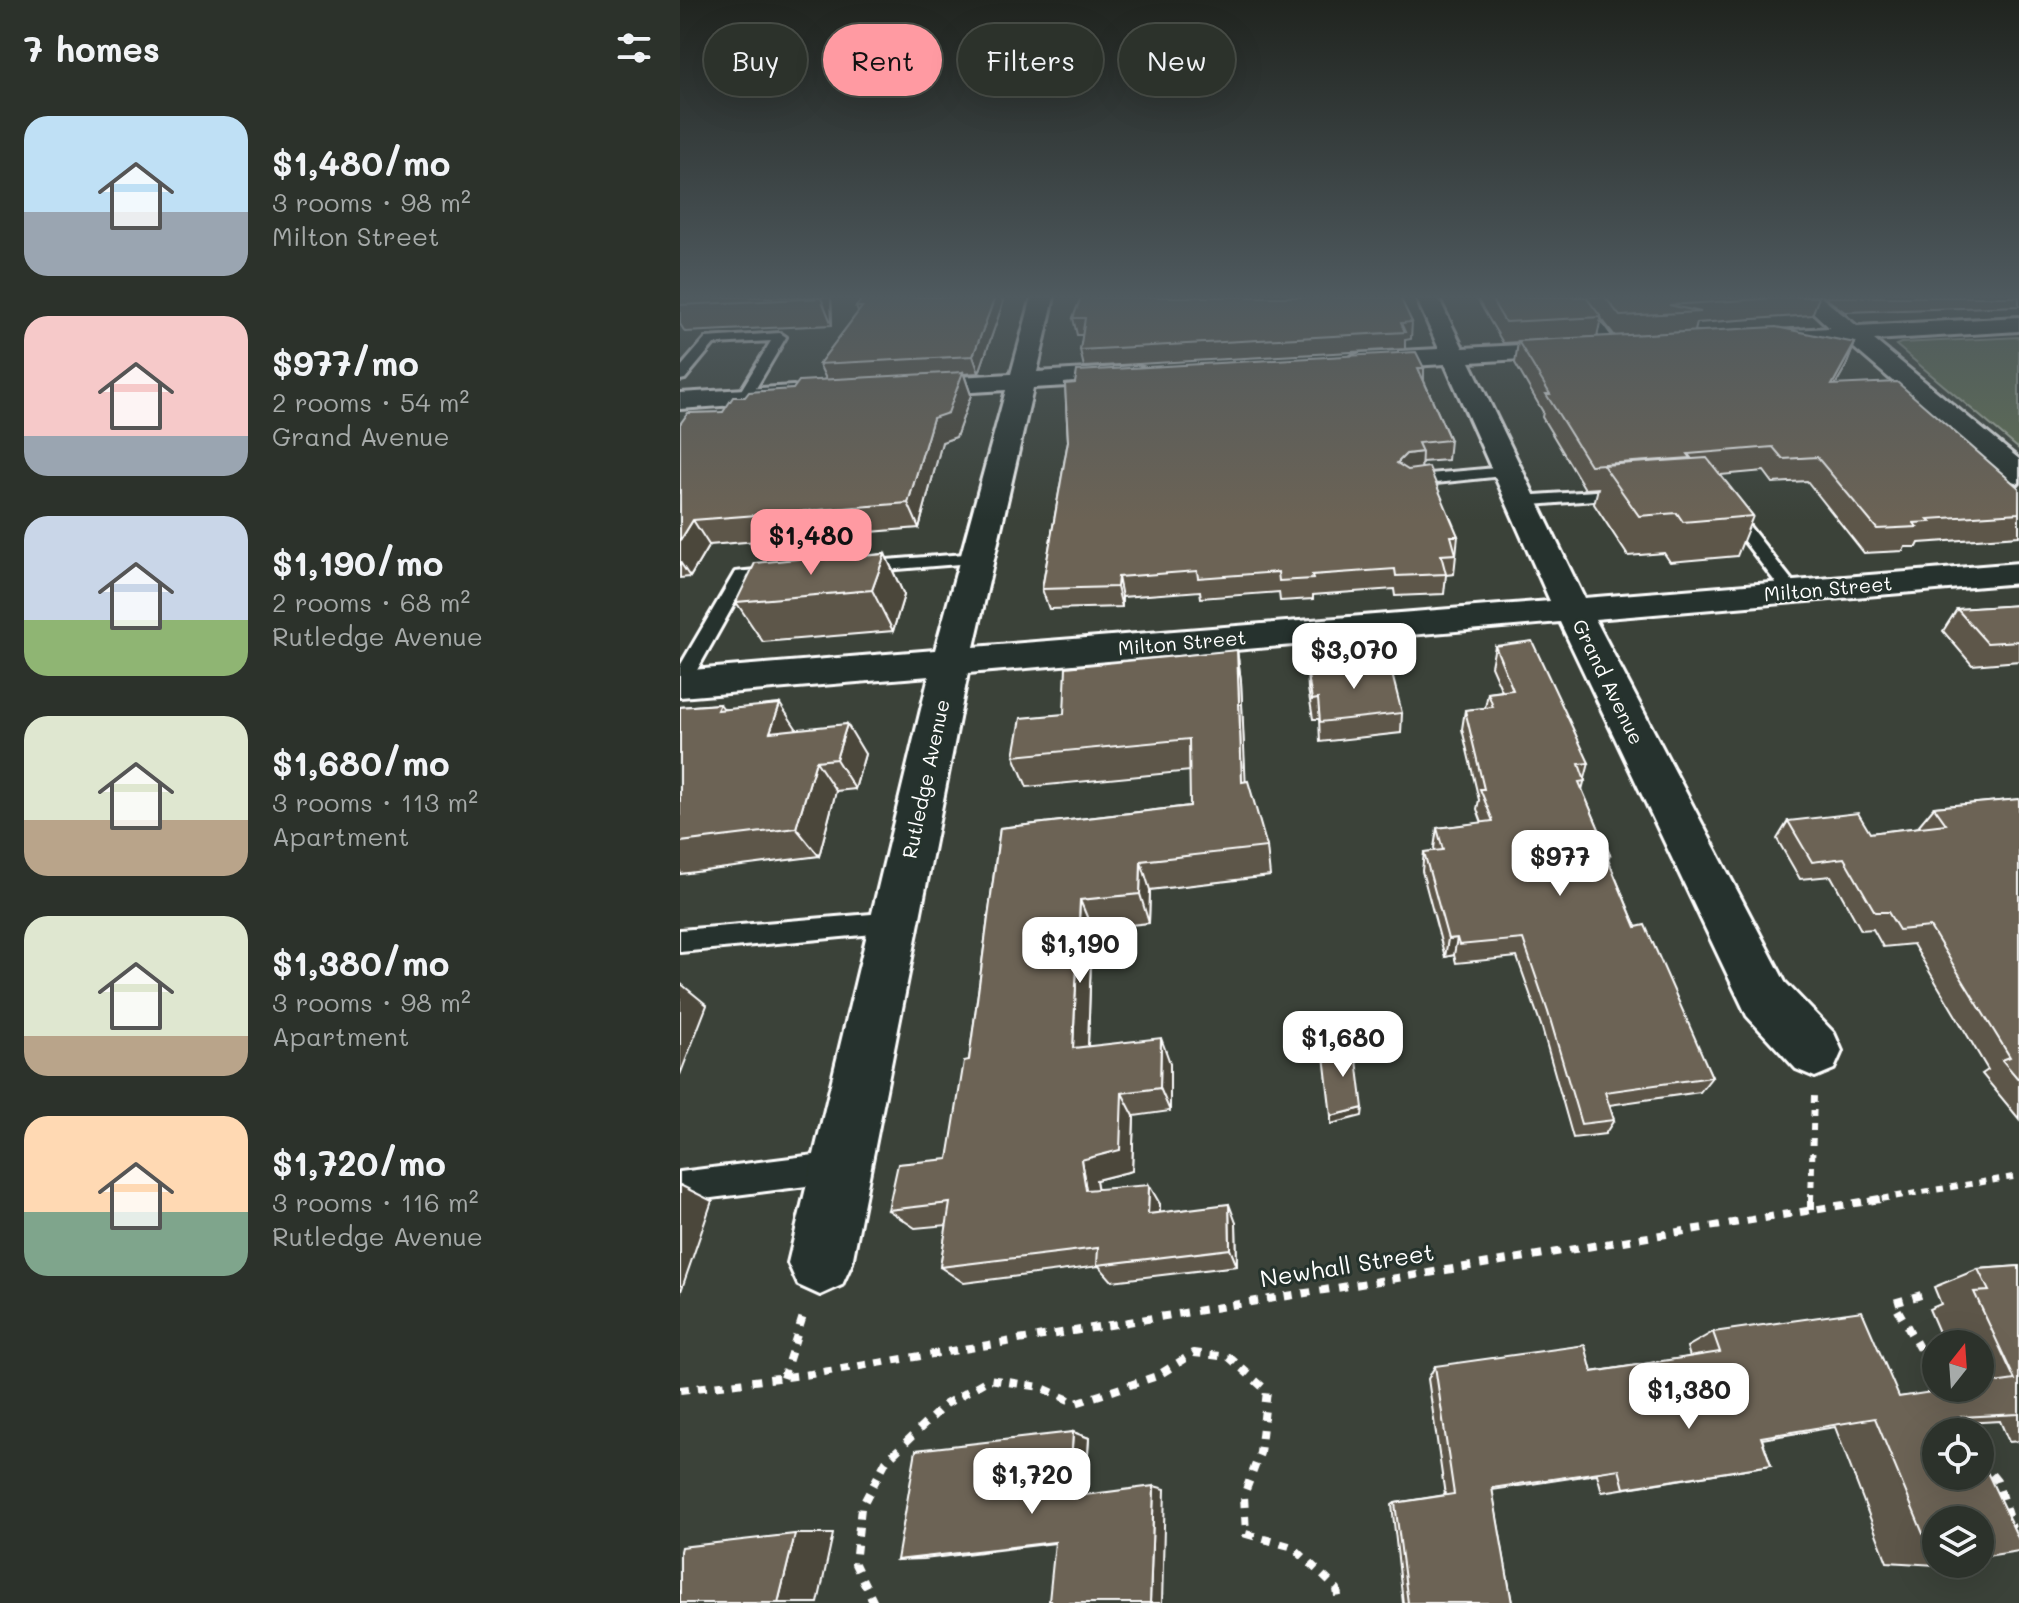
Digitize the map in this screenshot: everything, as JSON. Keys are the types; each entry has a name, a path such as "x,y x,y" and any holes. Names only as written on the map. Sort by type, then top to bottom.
{"street":[{"name":"Rutledge Avenue","path":"820,1263 951,662 1026,372"},
{"path":"884,389 1167,372"},
{"name":"Grand Avenue","path":"1461,372 1572,610 1766,999 1815,1051"},
{"path":"1898,372 2019,474"},
{"path":"693,404 744,397 822,393"},
{"name":"Milton Street","path":"680,683 2019,573"}],"lane":[{"path":"744,397 759,372"},
{"path":"1407,481 1648,493"},
{"path":"1721,500 1792,592"},
{"path":"846,568 978,558"},
{"path":"680,683 741,576 801,571"},
{"path":"680,941 895,922"},
{"path":"680,1187 842,1167"}],"path":[{"path":"1811,1210 1815,1051"},
{"name":"Newhall Street","path":"680,1390 783,1378 2019,1176"},
{"path":"783,1378 820,1263"},
{"path":"1921,1295 1894,1303 1922,1353"},
{"path":"874,1603 855,1564 861,1508 886,1461 946,1404 989,1379 1040,1387 1076,1403 1157,1376 1194,1353 1229,1357 1267,1391 1260,1453 1244,1495 1246,1534 1293,1547 1337,1589 1339,1603"},
{"path":"1994,1477 2015,1534"}],"green space":[{"path":"1928,372 2019,372 2019,449"}],"building":[{"path":"963,372 948,413 933,418 908,503 693,520 680,541 680,424 688,413 723,412 733,397 745,397 749,392 793,389 799,381"},
{"path":"1077,372 1420,372 1450,440 1418,443 1422,452 1406,454 1397,463 1408,470 1429,467 1458,536 1451,536 1456,554 1441,555 1446,574 1396,576 1395,569 1312,575 1313,579 1279,581 1278,572 1198,578 1197,571 1118,577 1117,587 1042,589 1068,441 1065,384 1075,383"},
{"path":"1537,372 1839,372 1832,385 1897,382 2019,488 2019,513 1928,519 1931,522 1914,523 1917,527 1877,529 1817,457 1783,459 1773,447 1688,454 1691,458 1590,465 1546,394 1550,394"},
{"path":"1707,458 1753,516 1683,522 1677,513 1639,516 1603,465"},
{"path":"885,554 872,590 736,602 755,563"},
{"path":"2019,605 2019,641 1987,643 1957,609"},
{"path":"1532,641 1589,763 1579,764 1585,781 1579,782 1610,855 1606,855 1636,927 1645,925 1712,1077 1605,1092 1614,1120 1581,1124 1523,939 1459,945 1457,938 1448,939 1424,852 1443,850 1437,828 1493,821 1480,789 1484,789 1465,710 1493,707 1488,693 1513,690 1495,646"},
{"path":"1237,650 1242,782 1248,781 1267,847 1141,861 1140,894 1080,900 1073,1048 1161,1038 1160,1088 1122,1093 1120,1150 1081,1160 1086,1190 1149,1185 1148,1214 1229,1204 1230,1249 1097,1265 1098,1248 940,1267 950,1203 888,1210 898,1164 948,1159 964,1061 969,1060 1000,828 1190,806 1189,739 1014,756 1021,718 1064,714 1066,667"},
{"path":"1389,662 1402,713 1320,722 1318,699 1312,700 1307,669"},
{"path":"720,704 717,710 780,704 770,732 847,724 836,759 816,761 796,828 680,842 680,707"},
{"path":"2019,799 2019,1080 2002,1060 2010,1057 1930,927 1899,930 1888,912 1875,912 1844,858 1812,862 1788,821 1858,813 1870,833 1946,824 1934,807"},
{"path":"1355,1044 1363,1108 1331,1116 1323,1047"},
{"path":"2019,1266 2019,1414 1922,1418 1922,1490 1994,1490 1994,1487 2019,1540 2019,1551 1994,1555 1994,1506 1922,1506 1922,1531 1875,1418 1761,1437 1771,1465 1624,1488 1619,1469 1492,1488 1512,1603 1408,1603 1395,1503 1454,1494 1435,1366 1585,1345 1592,1372 1720,1352 1713,1332 1862,1311 1899,1397 1922,1393 1922,1402 1994,1402 1994,1383 2015,1380 1974,1292 1989,1291 1978,1269"},
{"path":"1073,1432 1069,1497 1154,1486 1150,1603 1052,1603 1049,1601 1055,1542 897,1560 916,1450"},
{"path":"795,1534 778,1603 680,1603 681,1547"}]}
